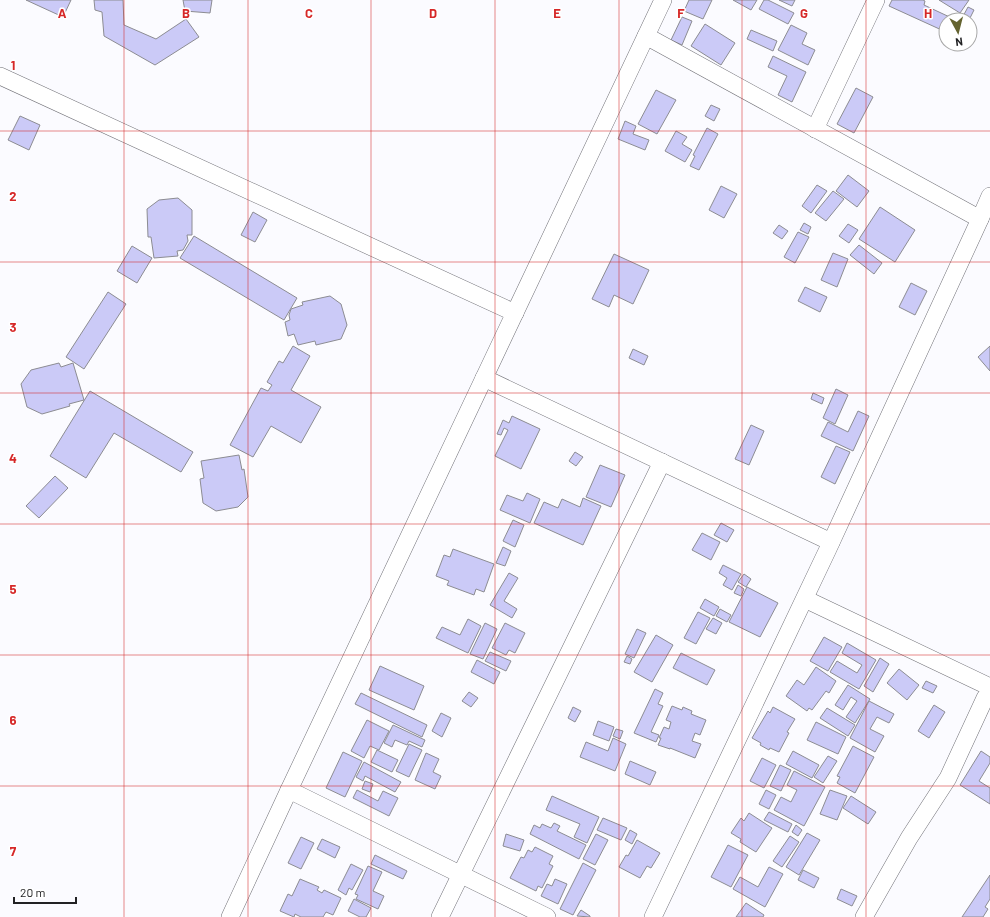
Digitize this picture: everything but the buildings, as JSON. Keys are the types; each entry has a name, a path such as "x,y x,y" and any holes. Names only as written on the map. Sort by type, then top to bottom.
{"street":[{"path":"230,917 663,0"},
{"path":"815,129 876,0"},
{"path":"646,36 980,220"},
{"path":"0,76 515,313"},
{"path":"654,917 831,542 990,196"},
{"path":"484,378 831,542"},
{"path":"440,917 662,462"},
{"path":"804,599 990,687"},
{"path":"864,917 909,838 948,778 990,692"},
{"path":"289,790 547,917"}]}
